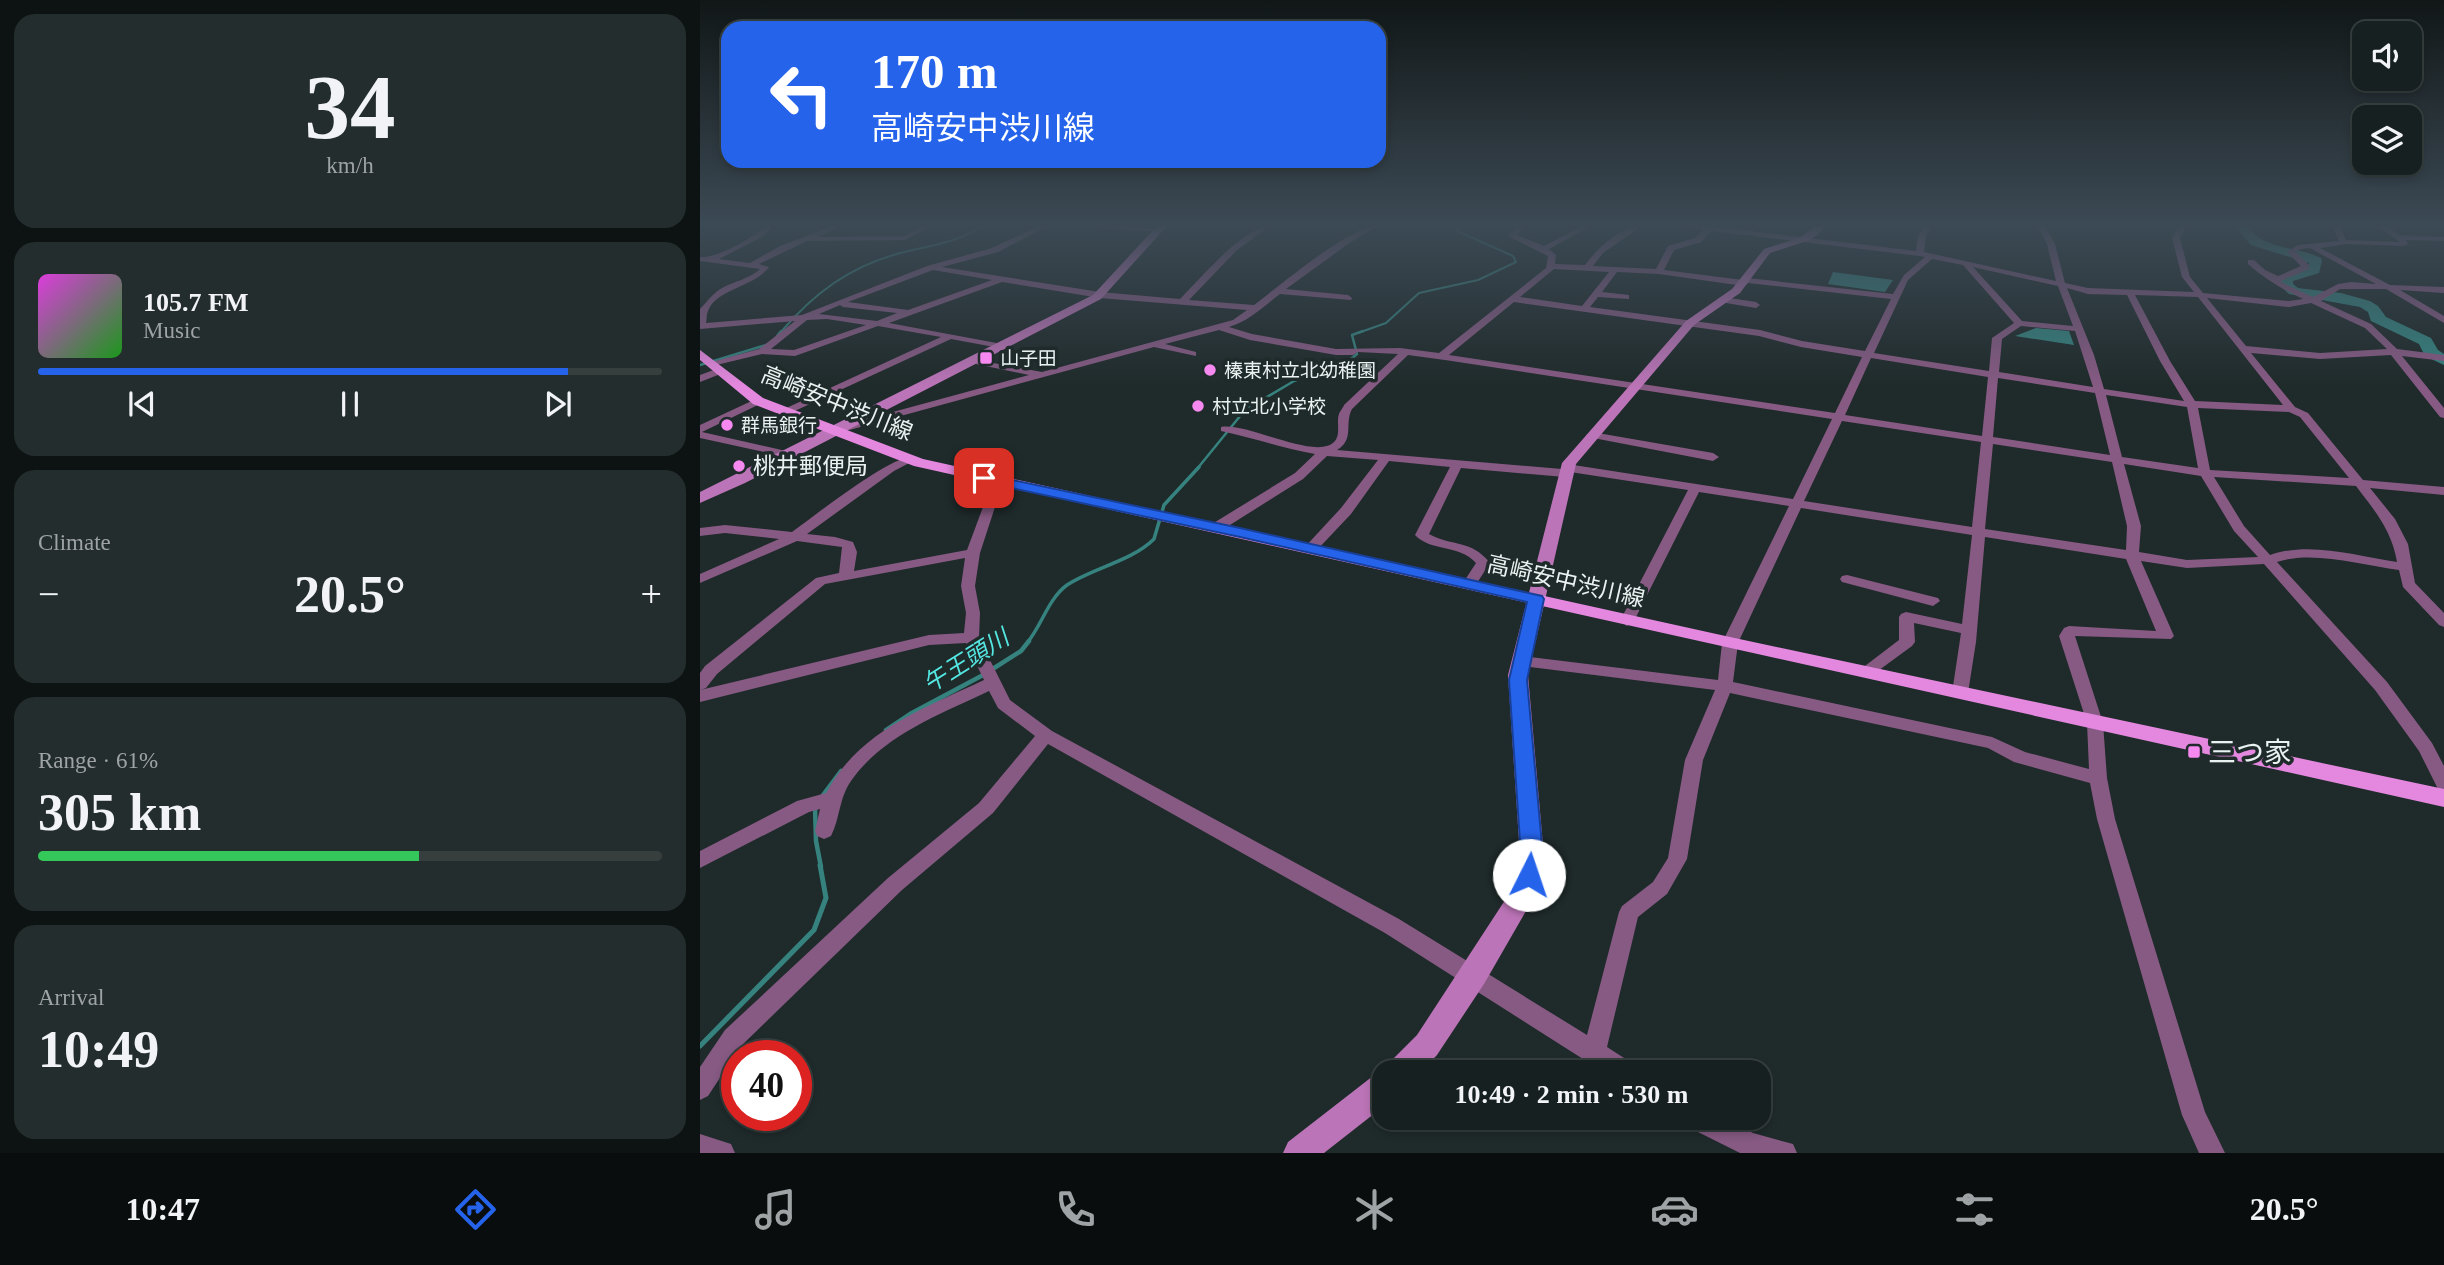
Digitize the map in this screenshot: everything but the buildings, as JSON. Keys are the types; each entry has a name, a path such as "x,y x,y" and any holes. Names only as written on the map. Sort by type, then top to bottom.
{"main road":[{"name":"高崎安中渋川線","path":"700,354 758,401 909,459 1006,483 1470,583 1627,621 2444,798"}],"street":[{"path":"700,324 704,321 703,311 721,293 746,280"},
{"path":"700,379 715,368 762,351 807,316 899,280"},
{"path":"762,351 795,353 999,280"},
{"path":"1006,280 1100,295 1258,308"},
{"path":"700,498 791,455 1002,347 1100,295 1114,280"},
{"path":"1183,301 1203,280"},
{"path":"837,431 1236,322 1295,280"},
{"path":"1440,357 1536,280"},
{"path":"1584,309 1607,280"},
{"path":"1735,280 1896,297"},
{"path":"1594,1051 1629,912 1660,888 1677,859 1694,760 1725,686 1730,643 1905,280"},
{"path":"1981,280 2019,323"},
{"path":"2036,280 2088,291 2200,295 2268,303 2320,298 2339,286 2351,285 2444,290"},
{"path":"2061,280 2099,390 2118,460 2134,526 2132,557 2166,636 2069,631 2067,636 2095,723 2098,778 2109,831 2194,1115 2212,1153"},
{"path":"2188,280 2291,409"},
{"path":"2277,280 2280,285 2320,298 2368,326 2394,352 2444,415"},
{"path":"2374,280 2444,320"},
{"path":"1412,1060 1427,1045 1474,975 1521,897 1532,856 1518,695 1521,661 1566,471 1592,435 1690,323 1746,281"},
{"path":"1280,291 1348,298"},
{"path":"2130,293 2165,361 2192,405 2205,473 2239,528 2381,686 2426,748 2444,784"},
{"path":"1596,294 1626,297"},
{"path":"1514,299 1690,323 2192,405 2291,409 2304,415 2389,519 2401,544 2408,584 2444,622"},
{"path":"1723,300 1756,305"},
{"path":"839,303 911,312"},
{"path":"700,324 827,316 1002,347"},
{"path":"1960,693 1969,630 1997,338 2019,323 2079,329"},
{"path":"1220,327 1250,337 1336,352 1405,352 2205,473 2444,491"},
{"path":"786,412 950,336"},
{"path":"1156,344 1193,354"},
{"path":"2243,349 2320,356 2394,352 2444,358"},
{"path":"1217,527 1299,475 1324,452 1340,443 1345,433 1344,414 1348,407 1405,352"},
{"path":"974,361 1044,375"},
{"path":"700,429 758,401"},
{"path":"1225,429 1324,452 1566,471 1695,488 2187,564 2268,559 2289,553 2310,553 2403,567"},
{"path":"700,435 791,455"},
{"path":"1592,435 1713,457"},
{"path":"1311,548 1346,511 1385,457"},
{"path":"700,579 794,537 890,468 909,459"},
{"path":"1457,464 1422,535 1478,555 1483,563 1470,583"},
{"path":"1006,483 989,507 973,553 968,586 972,613 971,638 1004,704 1046,735 1392,926 1608,1060"},
{"path":"1627,621 1695,488"},
{"path":"700,533 725,529 835,541 848,545 850,552 846,575"},
{"path":"700,684 711,670 821,581 973,553"},
{"path":"1847,579 1933,601"},
{"path":"1865,673 1907,642 1906,617 1911,596"},
{"path":"1906,617 1969,630"},
{"path":"700,696 929,640 971,638"},
{"path":"1521,661 1725,686 1992,743 2020,757 2098,778"},
{"path":"824,831 832,799 843,780 867,752 897,731 993,680"},
{"path":"700,1088 733,1038 895,884 986,808 1046,735"},
{"path":"700,860 804,806 832,799"},
{"path":"1299,1153 1372,1096"},
{"path":"1721,1130 1750,1145 1784,1153"},
{"path":"700,1147 722,1153"}],"water":[{"path":"1830,280 1893,280 1885,292 1828,284"},
{"path":"2036,328 2069,331 2074,345 2015,336"}],"waterway":[{"path":"780,333 819,294 839,280"},
{"name":"午王頭川","path":"1358,333 1386,323 1419,293 1478,280"},
{"path":"2286,280 2286,285 2294,291 2365,304 2379,316 2376,318 2426,341 2431,353 2444,360"},
{"path":"777,336 781,331"},
{"name":"午王頭川","path":"1197,469 1245,410 1294,381 1328,368 1341,367 1357,354 1352,335 1363,331"},
{"path":"700,365 766,345"},
{"name":"午王頭川","path":"1027,643 1055,597 1067,585 1124,559 1154,539 1164,505 1199,467"},
{"name":"午王頭川","path":"991,670 1021,651 1029,641"},
{"name":"午王頭川","path":"886,730 910,714 985,674"},
{"name":"午王頭川","path":"823,795 841,771"},
{"name":"午王頭川","path":"815,808 816,841 821,867"},
{"name":"午王頭川","path":"700,1046 814,930 826,898 820,865"}],"place":[{"name":"山子田","path":"986,358"},
{"name":"榛東村立北幼稚園","path":"1210,370"},
{"name":"村立北小学校","path":"1198,406"},
{"name":"群馬銀行","path":"727,425"},
{"name":"桃井郵便局","path":"739,466"},
{"name":"三つ家","path":"2194,752"}],"route":[{"path":"984,478 1536,599 1518,680 1531,835 1529,875"}]}
